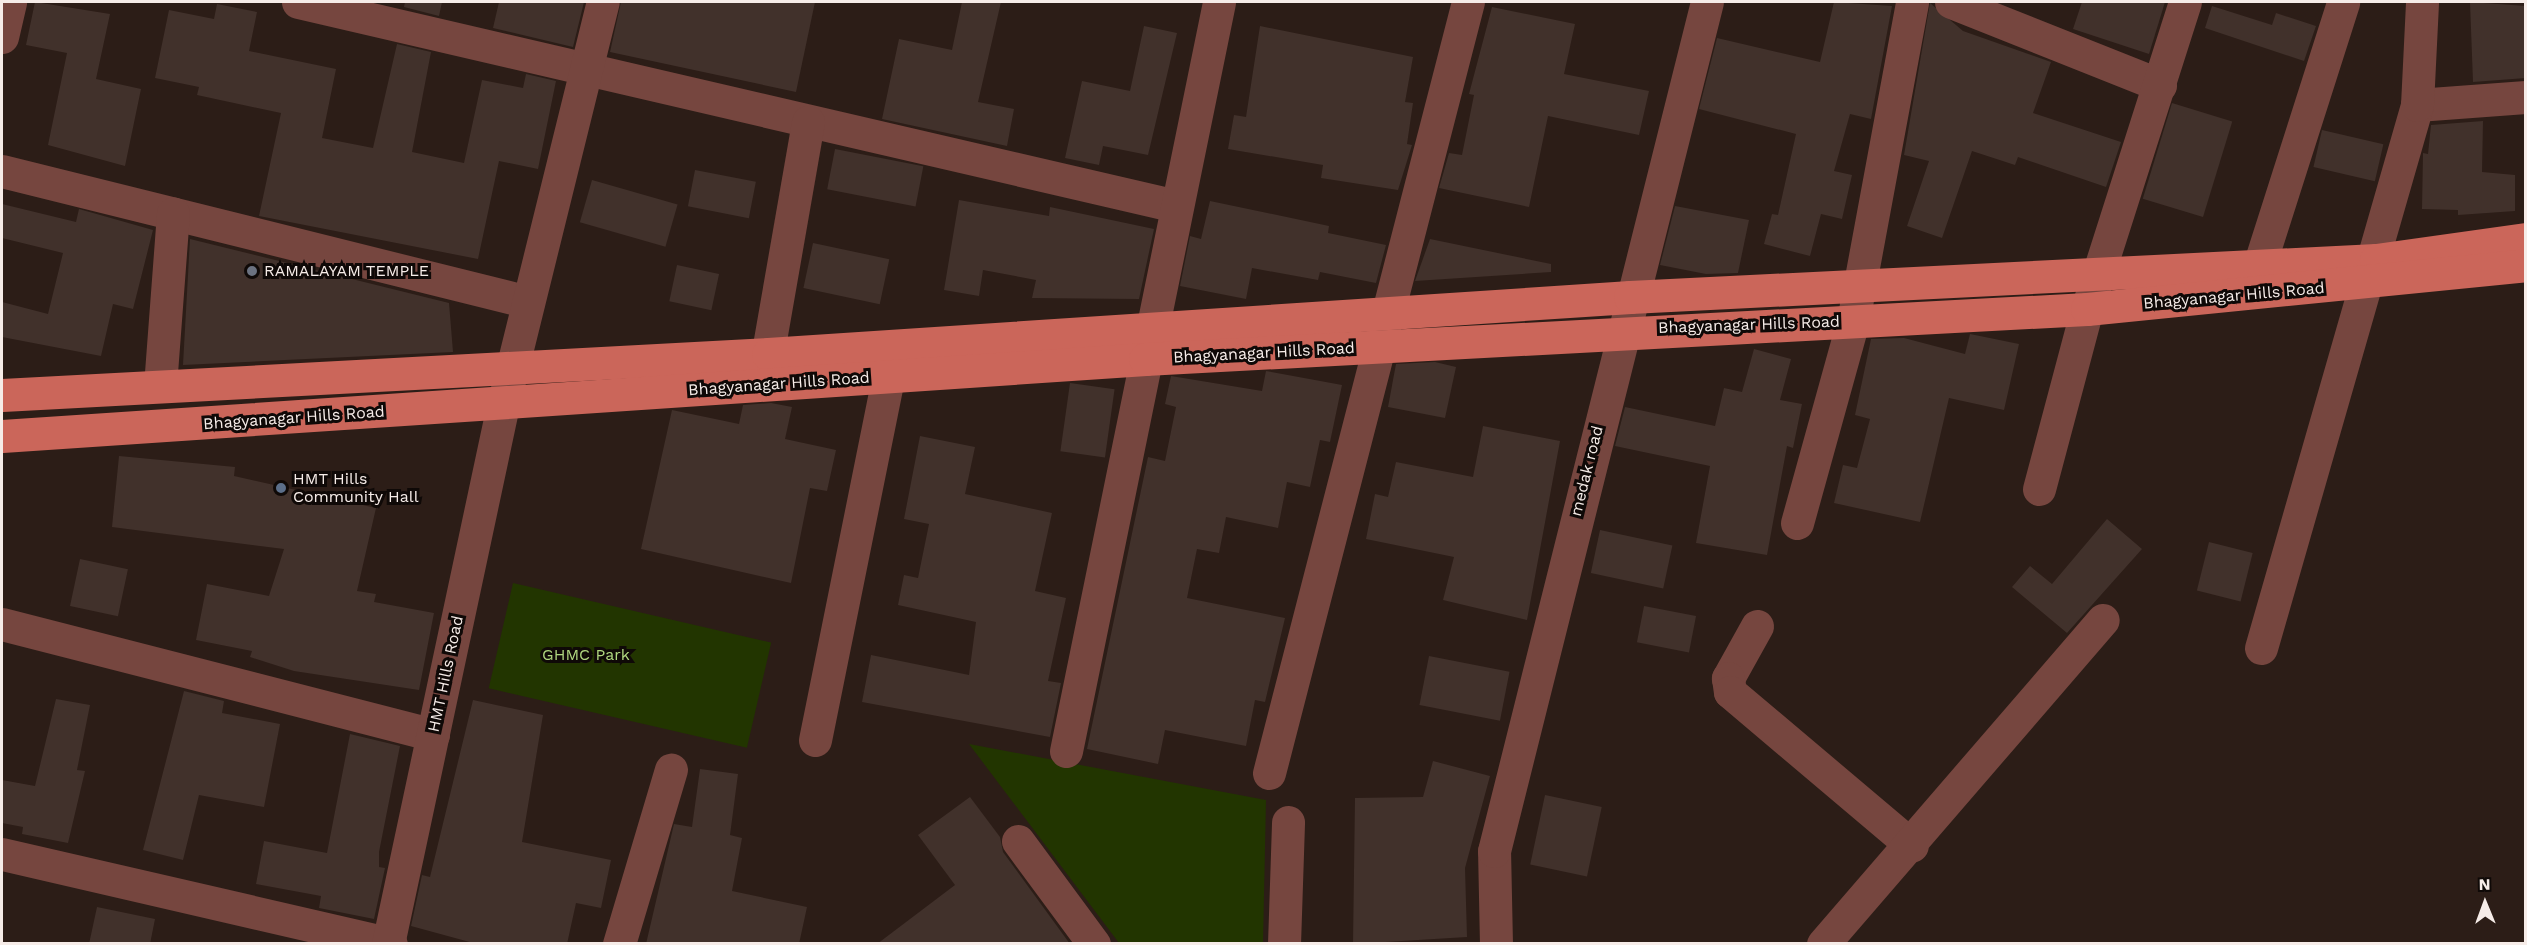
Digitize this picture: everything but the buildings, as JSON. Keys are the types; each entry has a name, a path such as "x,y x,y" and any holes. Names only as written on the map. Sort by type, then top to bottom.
{"main road":[{"name":"Bhagyanagar Hills Road","path":"2,395 512,368 765,369 889,376 1145,359 1380,348 1621,331 2087,309 2372,272 2526,239"},
{"name":"Bhagyanagar Hills Road","path":"2,436 503,405 765,369 895,345 1152,326 2099,272 2259,266 2372,272 2526,265"}],"street":[{"path":"2,37 10,2"},
{"path":"298,2 1176,206"},
{"name":"HMT Hills Road","path":"389,943 503,405 603,2"},
{"path":"1066,751 1219,2"},
{"path":"1269,773 1468,2"},
{"name":"medak road","path":"1496,944 1494,852 1621,331 1707,2"},
{"path":"1797,522 1853,321 1912,2"},
{"path":"1951,2 2160,85"},
{"path":"2039,489 2087,309 2185,2"},
{"path":"2259,266 2343,2"},
{"path":"2261,648 2372,272 2417,105 2422,2"},
{"path":"2417,105 2526,97"},
{"path":"765,369 808,122"},
{"path":"2,171 528,302"},
{"path":"160,386 173,213"},
{"path":"815,740 895,345"},
{"path":"1823,944 1912,846 2103,620"},
{"path":"2,624 433,735"},
{"path":"1756,626 1728,678 1730,692 1912,846"},
{"path":"619,944 671,770"},
{"path":"1284,944 1288,822"},
{"path":"1018,841 1094,944"},
{"path":"2,854 389,943"}],"green space":[{"name":"GHMC Park","path":"513,583 771,643 747,748 489,688"},
{"path":"969,744 1266,800 1263,943 1119,943"}],"place":[{"name":"RAMALAYAM TEMPLE","path":"252,271"},
{"name":"HMT Hills Community Hall","path":"281,488"}]}
